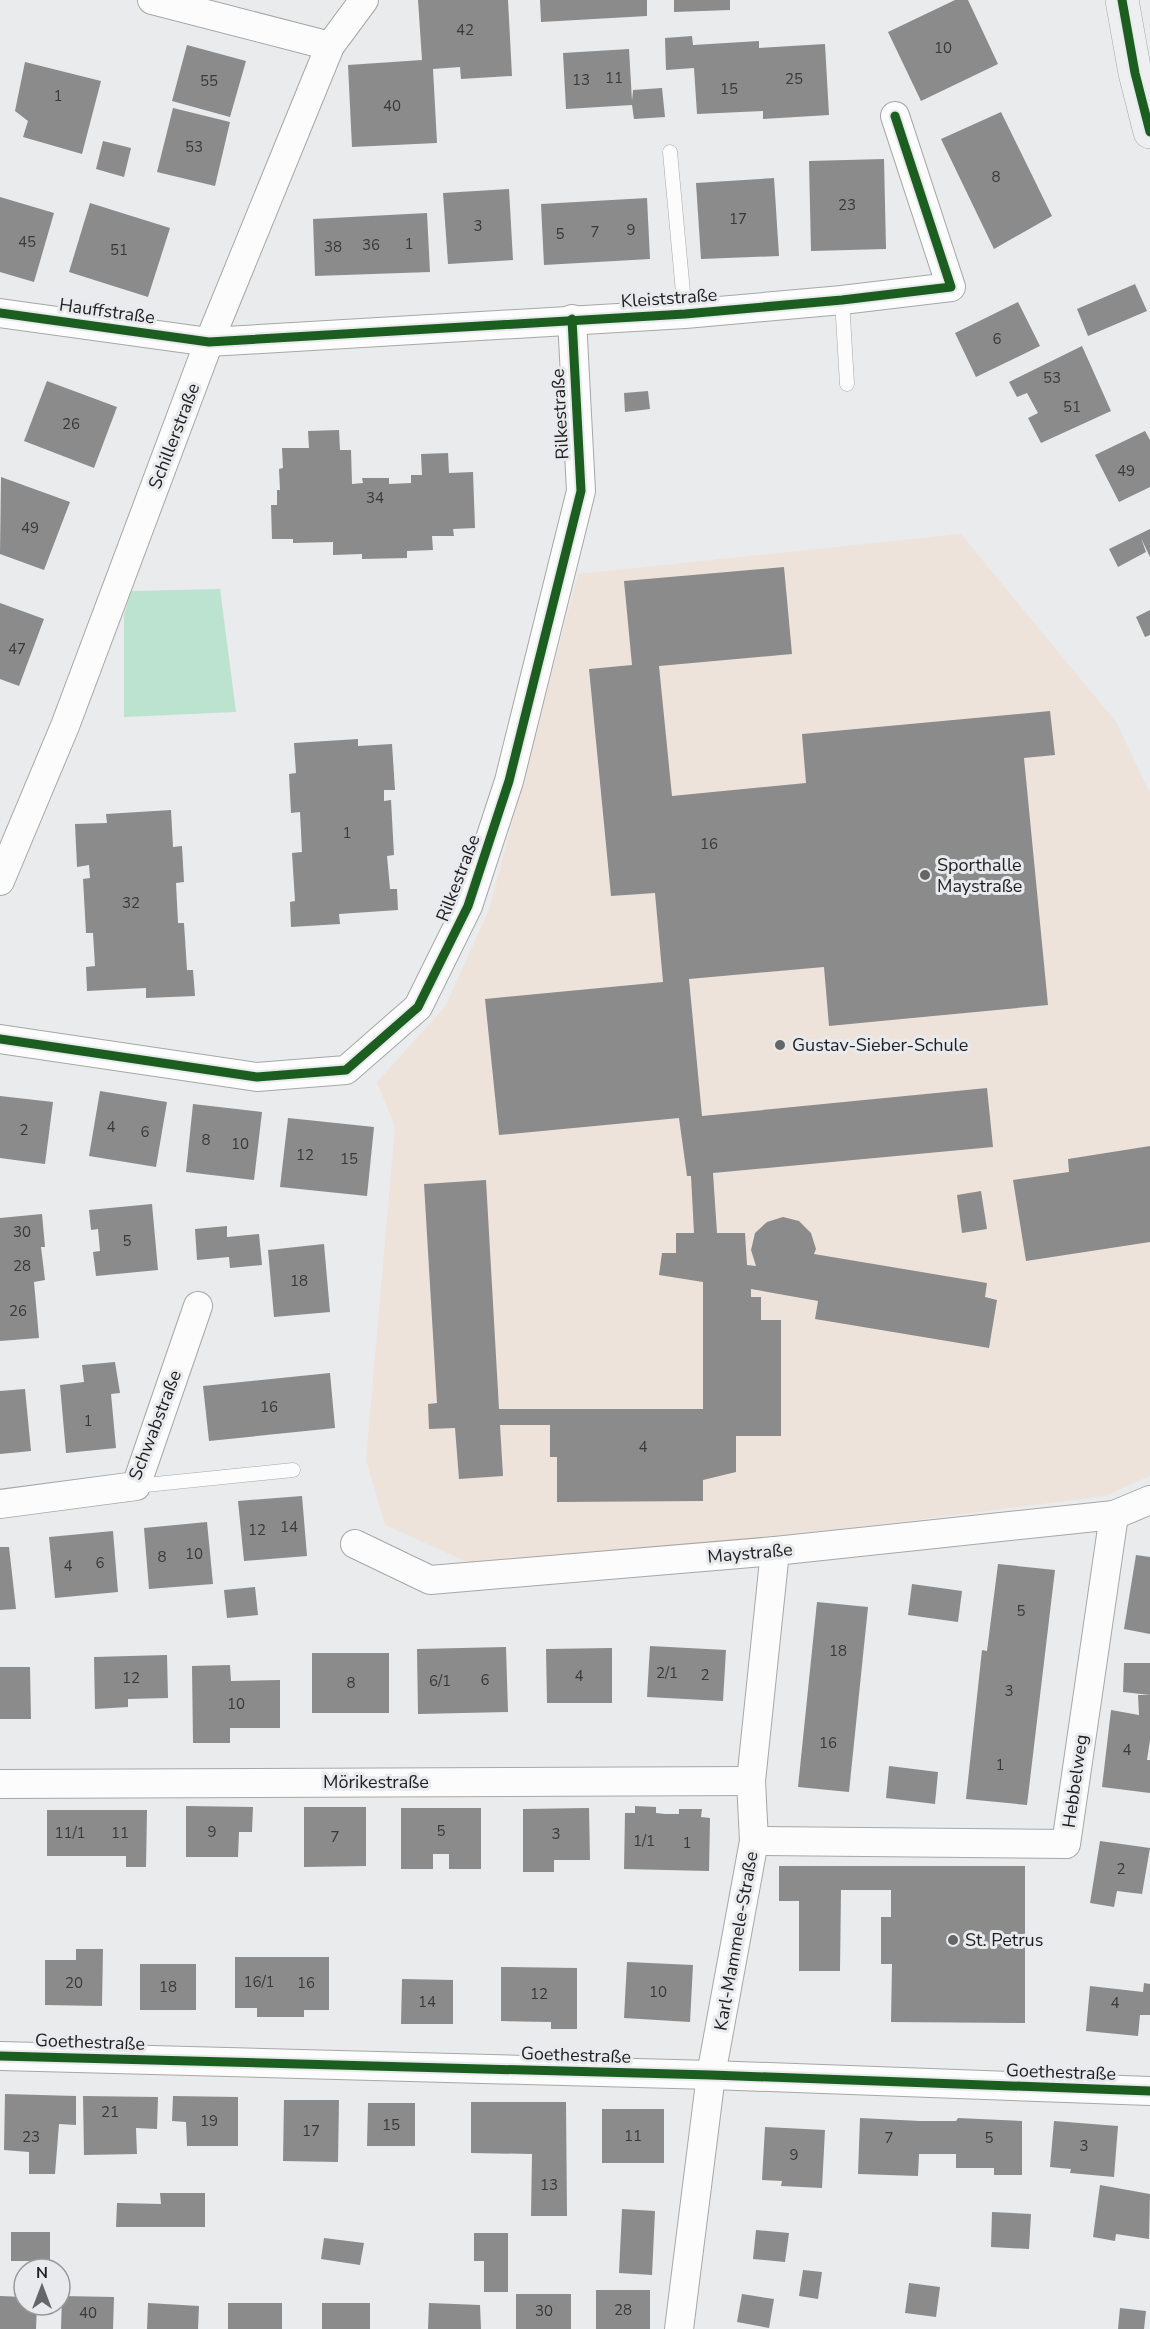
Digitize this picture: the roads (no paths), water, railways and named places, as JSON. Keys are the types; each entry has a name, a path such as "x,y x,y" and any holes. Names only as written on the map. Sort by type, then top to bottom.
{"main road":[{"path":"1122,0 1135,73 1150,132"}],"street":[{"name":"Schillerstraße","path":"0,881 65,726 209,342 330,46 364,0"},
{"path":"165,2 330,46"},
{"name":"Kleiststraße","path":"209,342 685,314 842,300 951,287 895,116"},
{"name":"Hauffstraße","path":"0,314 209,342"},
{"name":"Rilkestraße","path":"0,1038 256,1077 346,1070 418,1007 468,906 509,781 581,491 572,320"},
{"name":"Schwabstraße","path":"0,1504 136,1486 198,1306"},
{"name":"Maystraße","path":"355,1544 430,1580 775,1551 1114,1515 1150,1500"},
{"name":"Hebbelweg","path":"754,1841 1066,1844 1114,1515"},
{"name":"Karl-Mammele-Straße","path":"679,2329 711,2075 754,1841 751,1781 775,1551"},
{"name":"Mörikestraße","path":"0,1784 751,1781"},
{"name":"Goethestraße","path":"0,2056 711,2075 1150,2091"}],"lane":[{"name":"Kleiststraße","path":"670,152 685,314"},
{"path":"842,300 847,384"},
{"path":"136,1486 293,1470"}],"place":[{"name":"Sporthalle Maystraße","path":"925,875"},
{"name":"Gustav-Sieber-Schule","path":"780,1045"},
{"name":"St. Petrus","path":"953,1940"}]}
